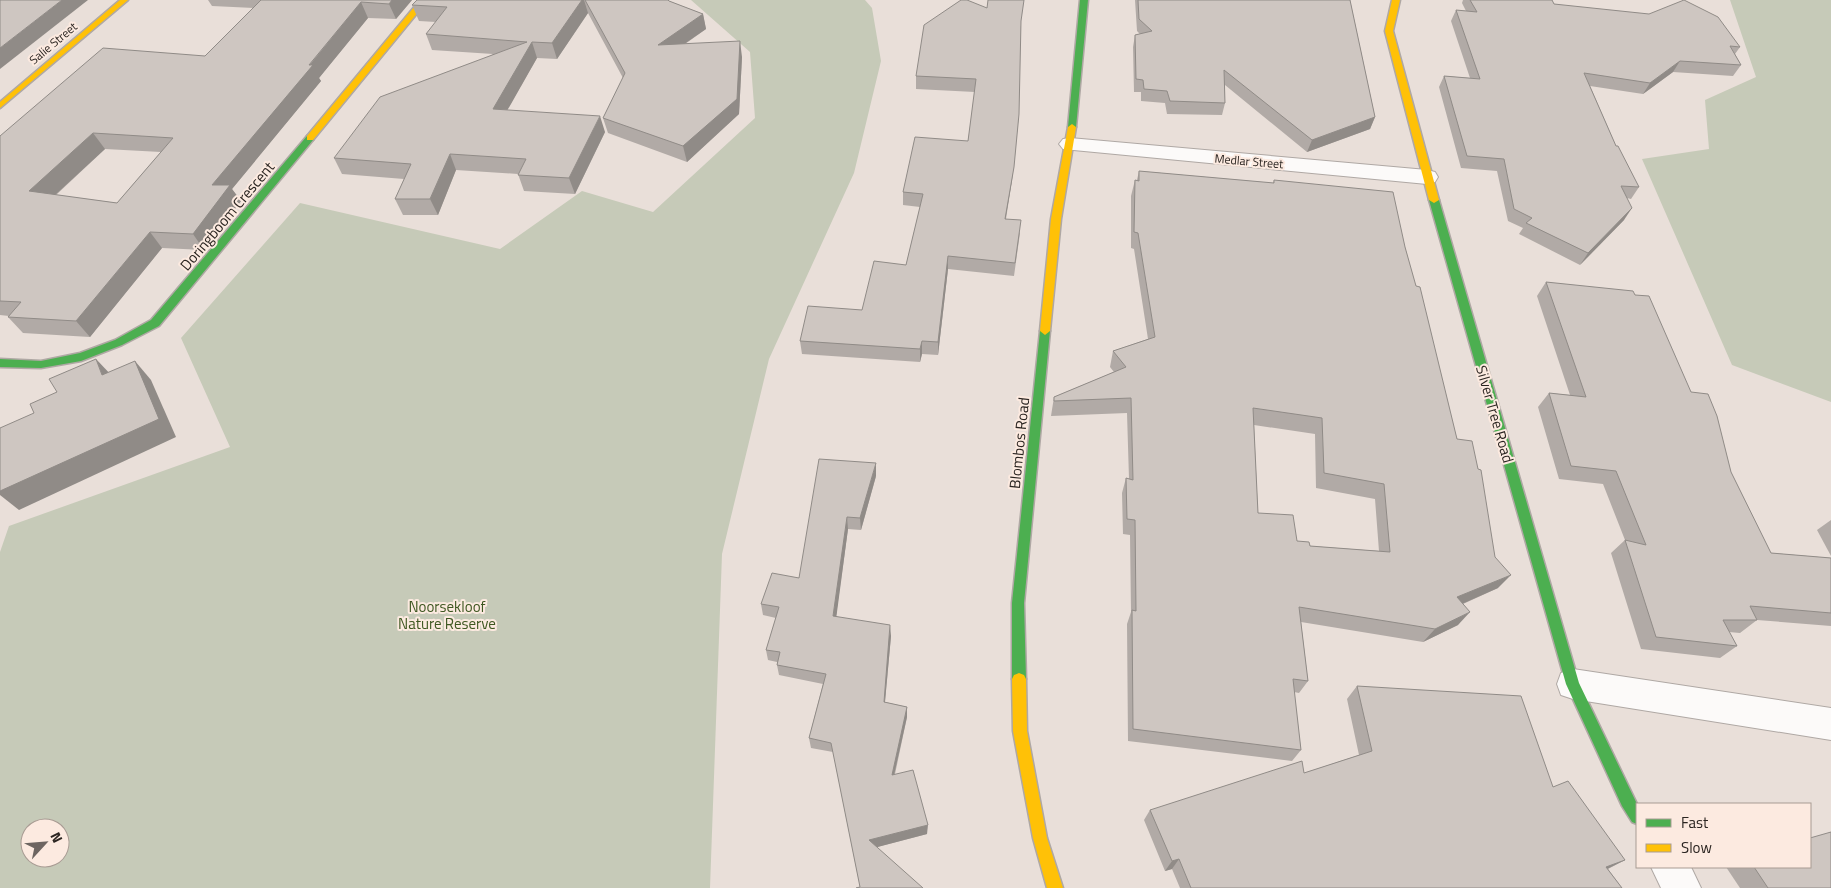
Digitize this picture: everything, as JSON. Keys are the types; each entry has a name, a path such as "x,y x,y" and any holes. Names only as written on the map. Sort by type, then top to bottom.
{"street":[{"name":"Salie Street","path":"0,106 124,0"},
{"name":"Doringboom Crescent","path":"0,363 18,366 75,360 121,343 154,323 226,240 424,0"},
{"name":"Blombos Road","path":"1056,888 1040,838 1020,731 1018,603 1056,219 1070,144 1084,0"},
{"name":"Silver Tree Road","path":"1396,0 1389,31 1427,177 1573,684 1627,801 1636,815"},
{"name":"Medlar Street","path":"1070,144 1427,177"},
{"path":"1573,684 1831,724"},
{"path":"1670,868 1683,888"}],"green space":[{"name":"Noorsekloof Nature Reserve","path":"691,0 865,0 872,8 881,61 854,173 769,359 722,554 710,888 0,888 0,552 9,526 230,447 181,338 300,203 500,249 582,191 653,212 755,118 750,52"},
{"path":"1730,0 1831,0 1831,402 1732,365 1642,159 1709,149 1705,100 1756,77"}],"building":[{"path":"0,0 62,0 0,48"},
{"path":"261,0 392,0 389,4 361,2 309,65 313,65 212,185 230,185 193,234 150,232 76,321 8,317 21,302 0,301 0,136 103,48 205,56","holes":["93,133 173,138 117,203 29,191"]},
{"path":"417,0 582,0 552,43 532,42 493,109 600,116 569,178 518,175 526,159 450,154 430,199 395,199 411,164 334,158 380,97 527,42 426,34 447,7 412,5"},
{"path":"585,0 668,0 703,14 658,45 740,41 737,99 683,146 603,118 625,73"},
{"path":"961,0 967,0 987,8 988,0 1024,0 1021,21 1019,114 1014,167 1005,219 1021,220 1015,263 948,256 938,342 922,341 920,349 800,341 808,306 862,310 874,261 906,265 923,194 903,192 915,137 968,141 976,79 916,76 924,25"},
{"path":"1138,0 1350,0 1375,117 1312,140 1224,70 1225,103 1170,101 1167,91 1144,89 1143,80 1136,79 1135,35 1152,31 1139,19"},
{"path":"1470,0 1552,0 1554,4 1649,14 1684,0 1718,17 1740,47 1730,46 1741,65 1680,61 1650,83 1584,73 1616,146 1618,146 1639,187 1621,186 1632,208 1588,253 1526,223 1532,218 1514,209 1504,159 1467,156 1444,76 1480,79 1456,10 1477,12"},
{"path":"1139,171 1274,183 1274,180 1393,192 1416,286 1420,287 1457,439 1472,441 1478,469 1481,470 1495,557 1511,575 1457,597 1470,612 1435,629 1299,607 1308,681 1293,679 1301,750 1133,729 1132,610 1136,611 1135,520 1127,519 1126,478 1133,480 1131,398 1054,401 1054,397 1126,367 1113,351 1155,337 1138,233 1134,232 1135,180 1139,181","holes":["1253,408 1322,418 1324,473 1384,484 1390,552 1310,546 1309,542 1297,541 1293,515 1258,513"]},
{"path":"1546,282 1633,291 1635,295 1649,296 1691,392 1708,394 1717,416 1731,472 1771,553 1831,558 1831,613 1750,606 1757,620 1723,620 1737,646 1656,637 1625,540 1646,545 1616,471 1571,466 1549,393 1586,397"},
{"path":"96,359 102,375 135,361 159,419 0,491 0,428 34,413 30,404 57,392 49,379"},
{"path":"819,459 876,463 860,518 847,517 833,616 890,625 884,702 907,707 892,775 913,770 928,825 869,840 923,888 856,888 860,887 831,743 809,738 826,674 777,665 780,652 766,650 779,607 761,604 772,573 799,578"},
{"path":"1357,686 1521,696 1553,787 1568,781 1625,860 1606,867 1622,888 1191,888 1179,859 1172,861 1150,810 1302,761 1304,773 1372,751"},
{"path":"1831,832 1831,888 1768,888 1755,868 1811,868 1811,838"}],"traffic: fast":[{"path":"1072,127 1084,0"},
{"path":"0,363 41,364 81,357 119,342 155,323 310,138"},
{"path":"1434,200 1573,684 1627,801 1636,815"},
{"path":"1019,679 1018,603 1045,331"}],"traffic: slow":[{"path":"0,106 124,0"},
{"path":"310,138 424,0"},
{"path":"1396,0 1389,31 1434,200"},
{"path":"1045,331 1056,219 1072,127"},
{"path":"1019,679 1020,731 1040,838 1055,888"}]}
